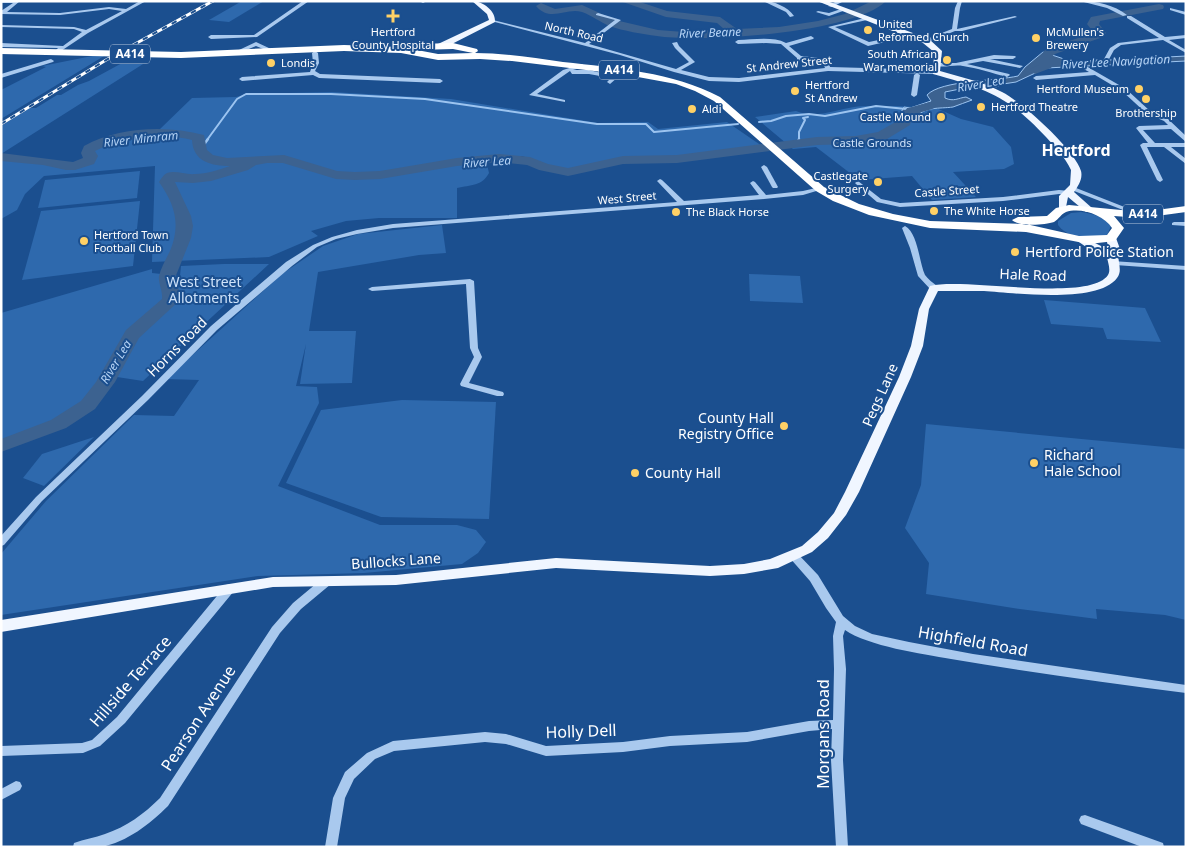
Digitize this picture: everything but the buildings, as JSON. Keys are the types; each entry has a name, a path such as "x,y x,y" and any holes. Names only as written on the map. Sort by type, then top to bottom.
{"highway":[{"name":"A414","path":"172,54 349,45 434,50"},
{"path":"460,45 461,54 452,57 438,57 434,50 460,45"},
{"name":"A414","path":"460,45 646,71 686,80 707,88 727,98 820,189 855,207 907,221 948,226 1013,227 1060,235"},
{"name":"A414","path":"59,54 204,55 303,50 434,50"},
{"path":"1,51 36,59"},
{"path":"1,56 36,59 59,54"},
{"name":"A414","path":"452,57 480,56 584,65 652,76 698,90 723,104 830,185 860,200 886,209 920,216 954,219 1004,220 1052,218"},
{"path":"1066,198 1112,219 1115,233 1094,241 1081,240 1060,235 1050,223 1052,218 1066,198"},
{"name":"A414","path":"1094,211 1142,214 1186,209"},
{"name":"A414","path":"1115,233 1138,222 1186,215"}],"main road":[{"path":"460,45 494,21 490,12 475,1"},
{"path":"820,1 926,41 938,51 936,68 966,82 1007,97 1028,113 1036,124 1054,141 1076,169 1077,176 1066,198 1094,211"},
{"name":"Hale Road","path":"934,288 1077,292 1106,283 1112,276 1115,233"},
{"path":"1081,240 1114,259"},
{"name":"Pegs Lane","path":"794,555 807,549 824,535 839,515 852,492 905,377 917,346 924,309 934,288"},
{"name":"Bullocks Lane","path":"1,626 273,582 396,580 556,564 710,571 761,567 794,555"}],"street":[{"path":"1,45 59,54 86,32 144,1"},
{"path":"211,38 254,36 307,1"},
{"path":"765,1 788,11 792,16"},
{"path":"830,6 842,1"},
{"path":"954,30 957,6 960,1"},
{"path":"1082,1 1116,10 1186,52"},
{"path":"1,2 18,2"},
{"path":"2,13 18,2"},
{"path":"2,13 60,14 109,8 125,10"},
{"path":"1172,8 1186,14"},
{"path":"814,10 829,14 844,11"},
{"path":"585,45 619,20 598,14"},
{"path":"926,41 954,30 962,30 1015,17"},
{"path":"865,19 830,27 865,43 888,41 912,35"},
{"name":"North Road","path":"494,21 630,56 676,71"},
{"path":"1,26 74,28 86,32"},
{"path":"254,36 256,44"},
{"path":"1186,36 1166,40 1124,43 1112,49 1106,60 1082,65 1115,84 1148,112 1166,120 1186,140"},
{"path":"786,45 811,38"},
{"path":"738,42 770,41 786,45 800,58 825,60 828,69"},
{"path":"676,43 677,47 692,62 676,71"},
{"path":"242,50 256,44 268,49"},
{"path":"313,73 319,51"},
{"path":"961,64 999,56 1013,57"},
{"path":"800,58 798,60 800,64 807,71"},
{"path":"1,76 36,59"},
{"path":"983,60 1020,66"},
{"path":"554,62 564,67 565,71"},
{"path":"961,64 1007,75"},
{"name":"St Andrew Street","path":"676,71 702,78 732,80 828,69 918,73 961,64"},
{"path":"563,101 532,95 565,71 584,65"},
{"path":"565,71 590,72 614,76 615,78 610,82"},
{"path":"242,79 313,73 329,77 440,81"},
{"path":"914,95 918,73"},
{"path":"1036,78 1095,73"},
{"path":"1153,145 1139,128 1172,127"},
{"path":"1160,180 1143,145 1186,145"},
{"path":"1165,145 1186,162"},
{"path":"764,167 778,192"},
{"path":"660,181 682,203"},
{"path":"754,183 764,197"},
{"name":"Castle Street","path":"858,183 879,201 900,205 1003,199 1045,194 1125,209"},
{"name":"West Street","path":"435,222 764,197 778,192 820,189"},
{"name":"Horns Road","path":"1,544 39,499 145,398 214,328 303,254 323,242 357,232 435,222"},
{"path":"1174,224 1186,224"},
{"path":"905,228 914,248 922,276 934,288"},
{"path":"1114,259 1186,268"},
{"path":"372,289 470,281 474,348 478,357 464,384 500,394"},
{"name":"Highfield Road","path":"794,555 814,578 830,608 841,622 853,630 869,636 923,649 1097,678 1186,689"},
{"name":"Pearson Avenue","path":"79,847 106,840 126,832 152,814 164,802 276,630 296,606 327,580"},
{"name":"Hillside Terrace","path":"1,751 83,748 96,743 121,720 230,588"},
{"name":"Morgans Road","path":"841,622 838,636 839,724 837,760 842,847"},
{"name":"Holly Dell","path":"331,847 339,798 349,776 371,756 392,746 405,743 485,737 506,739 546,751 623,747 670,740 747,737 809,726 839,724"},
{"path":"1,795 16,786"},
{"path":"1085,820 1158,847"}],"green space":[{"path":"242,1 264,1 229,22 209,20"},
{"path":"92,56 104,56 1,119 1,90 46,67 42,66"},
{"path":"135,56 150,57 151,59 1,154 1,126 30,108 36,108 57,95 61,95 89,81"},
{"path":"332,92 451,99 598,123 648,122 658,129 727,122 762,146 678,156 620,158 568,169 552,167 522,156 494,156 486,160 489,173 483,180 476,184 457,188 457,218 379,218 346,221 311,231 318,236 269,257 152,262 155,166 44,176 25,194 17,210 1,219 1,159 26,158 68,165 81,162 88,156 89,149 99,143 159,130 192,98 236,97 246,94"},
{"name":"Castle Grounds","path":"859,106 936,108 961,119 993,127 1011,147 1014,164 1004,169 953,172 976,197 932,200 912,176 859,180 816,147 793,149 755,117 796,111 817,114"},
{"path":"140,171 137,198 38,208 45,180"},
{"name":"Hertford Town Football Club","path":"140,201 133,266 22,280 41,211"},
{"path":"1081,212 1098,216 1105,220 1111,226 1107,235 1094,237 1074,236 1058,225 1058,221 1071,213"},
{"path":"442,225 446,253 419,255 318,272 309,331 356,331 352,383 300,384 306,344 296,386 317,387 319,403 278,486 380,525 457,525 476,530 486,542 478,553 462,564 364,573 258,576 1,615 1,554 46,501 134,415 174,416 199,380 166,379 282,274 323,246 358,234"},
{"name":"West Street Allotments","path":"269,264 143,381 117,377 96,403 1,444 1,313 152,269 152,273 180,276 181,266"},
{"path":"749,274 800,276 803,303 750,301"},
{"path":"1044,300 1145,308 1161,342 1107,339 1103,328 1051,324"},
{"path":"402,400 496,402 489,519 381,517 286,483 321,410"},
{"path":"926,424 1186,449 1186,620 1165,615 1096,609 1097,619 926,594 929,563 905,528 921,485"},
{"path":"94,437 44,486 23,478 42,454"}],"water":[{"name":"River Lee Navigation","path":"1043,52 1073,62 1186,56 1186,61 1046,68 1016,82 996,87 985,84 945,92 945,98 948,99 953,100 966,97 972,100 953,107 928,110 915,118 900,114 904,107 910,108 931,101 927,95 944,86 1018,76 1025,67"}],"waterway":[{"path":"625,1 666,14 720,20 734,32"},
{"name":"River Beane","path":"541,6 554,12 582,8 612,23 658,33 684,35 779,30 818,24 849,16 881,1"},
{"name":"River Lea","path":"1035,70 1047,65 1043,59 1051,51 1099,35 1100,33 1093,24 1095,19 1159,7"},
{"path":"207,140 237,99 246,94 331,94 425,99 597,124 646,124 654,132 738,124"},
{"path":"759,122 771,121 786,116 809,114 825,116 876,106 906,109"},
{"name":"River Lea","path":"1,446 59,424 80,412 101,390 132,334 170,301 171,293 167,278 183,238 185,226 171,186 166,182 170,177 193,179 211,177 243,167 252,161 267,159 284,159 336,175 355,176 380,175 457,162 499,158 530,161 544,167 568,172 623,160 677,159 817,141 856,140 882,136 905,122 906,116 913,111 930,106"},
{"path":"799,139 799,132 805,120 803,118 808,117"},
{"name":"River Mimram","path":"1,157 75,166 89,161 91,156 88,153 89,149 98,144 126,137 175,134 199,138 200,150 208,158 220,162 245,162"},
{"path":"200,150 208,139"},
{"name":"River Lea","path":"797,143 799,139"}],"railway":[{"path":"1,124 106,60 213,1"}],"place":[{"name":"Hertford County Hospital","path":"393,16"},
{"name":"United Reformed Church","path":"868,30"},
{"name":"McMullen's Brewery","path":"1036,38"},
{"name":"South African War memorial","path":"947,60"},
{"name":"Londis","path":"271,63"},
{"name":"Hertford Museum","path":"1139,89"},
{"name":"Hertford St Andrew","path":"795,91"},
{"name":"Brothership","path":"1146,99"},
{"name":"Hertford Theatre","path":"981,107"},
{"name":"Aldi","path":"692,109"},
{"name":"Castle Mound","path":"941,117"},
{"name":"Castlegate Surgery","path":"878,182"},
{"name":"The White Horse","path":"934,211"},
{"name":"The Black Horse","path":"676,212"},
{"name":"Hertford Town Football Club","path":"84,241"},
{"name":"Hertford Police Station","path":"1015,252"},
{"name":"County Hall Registry Office","path":"784,426"},
{"name":"Richard Hale School","path":"1034,463"},
{"name":"County Hall","path":"635,473"}],"district":[{"name":"Hertford","path":"1076,150"}]}
